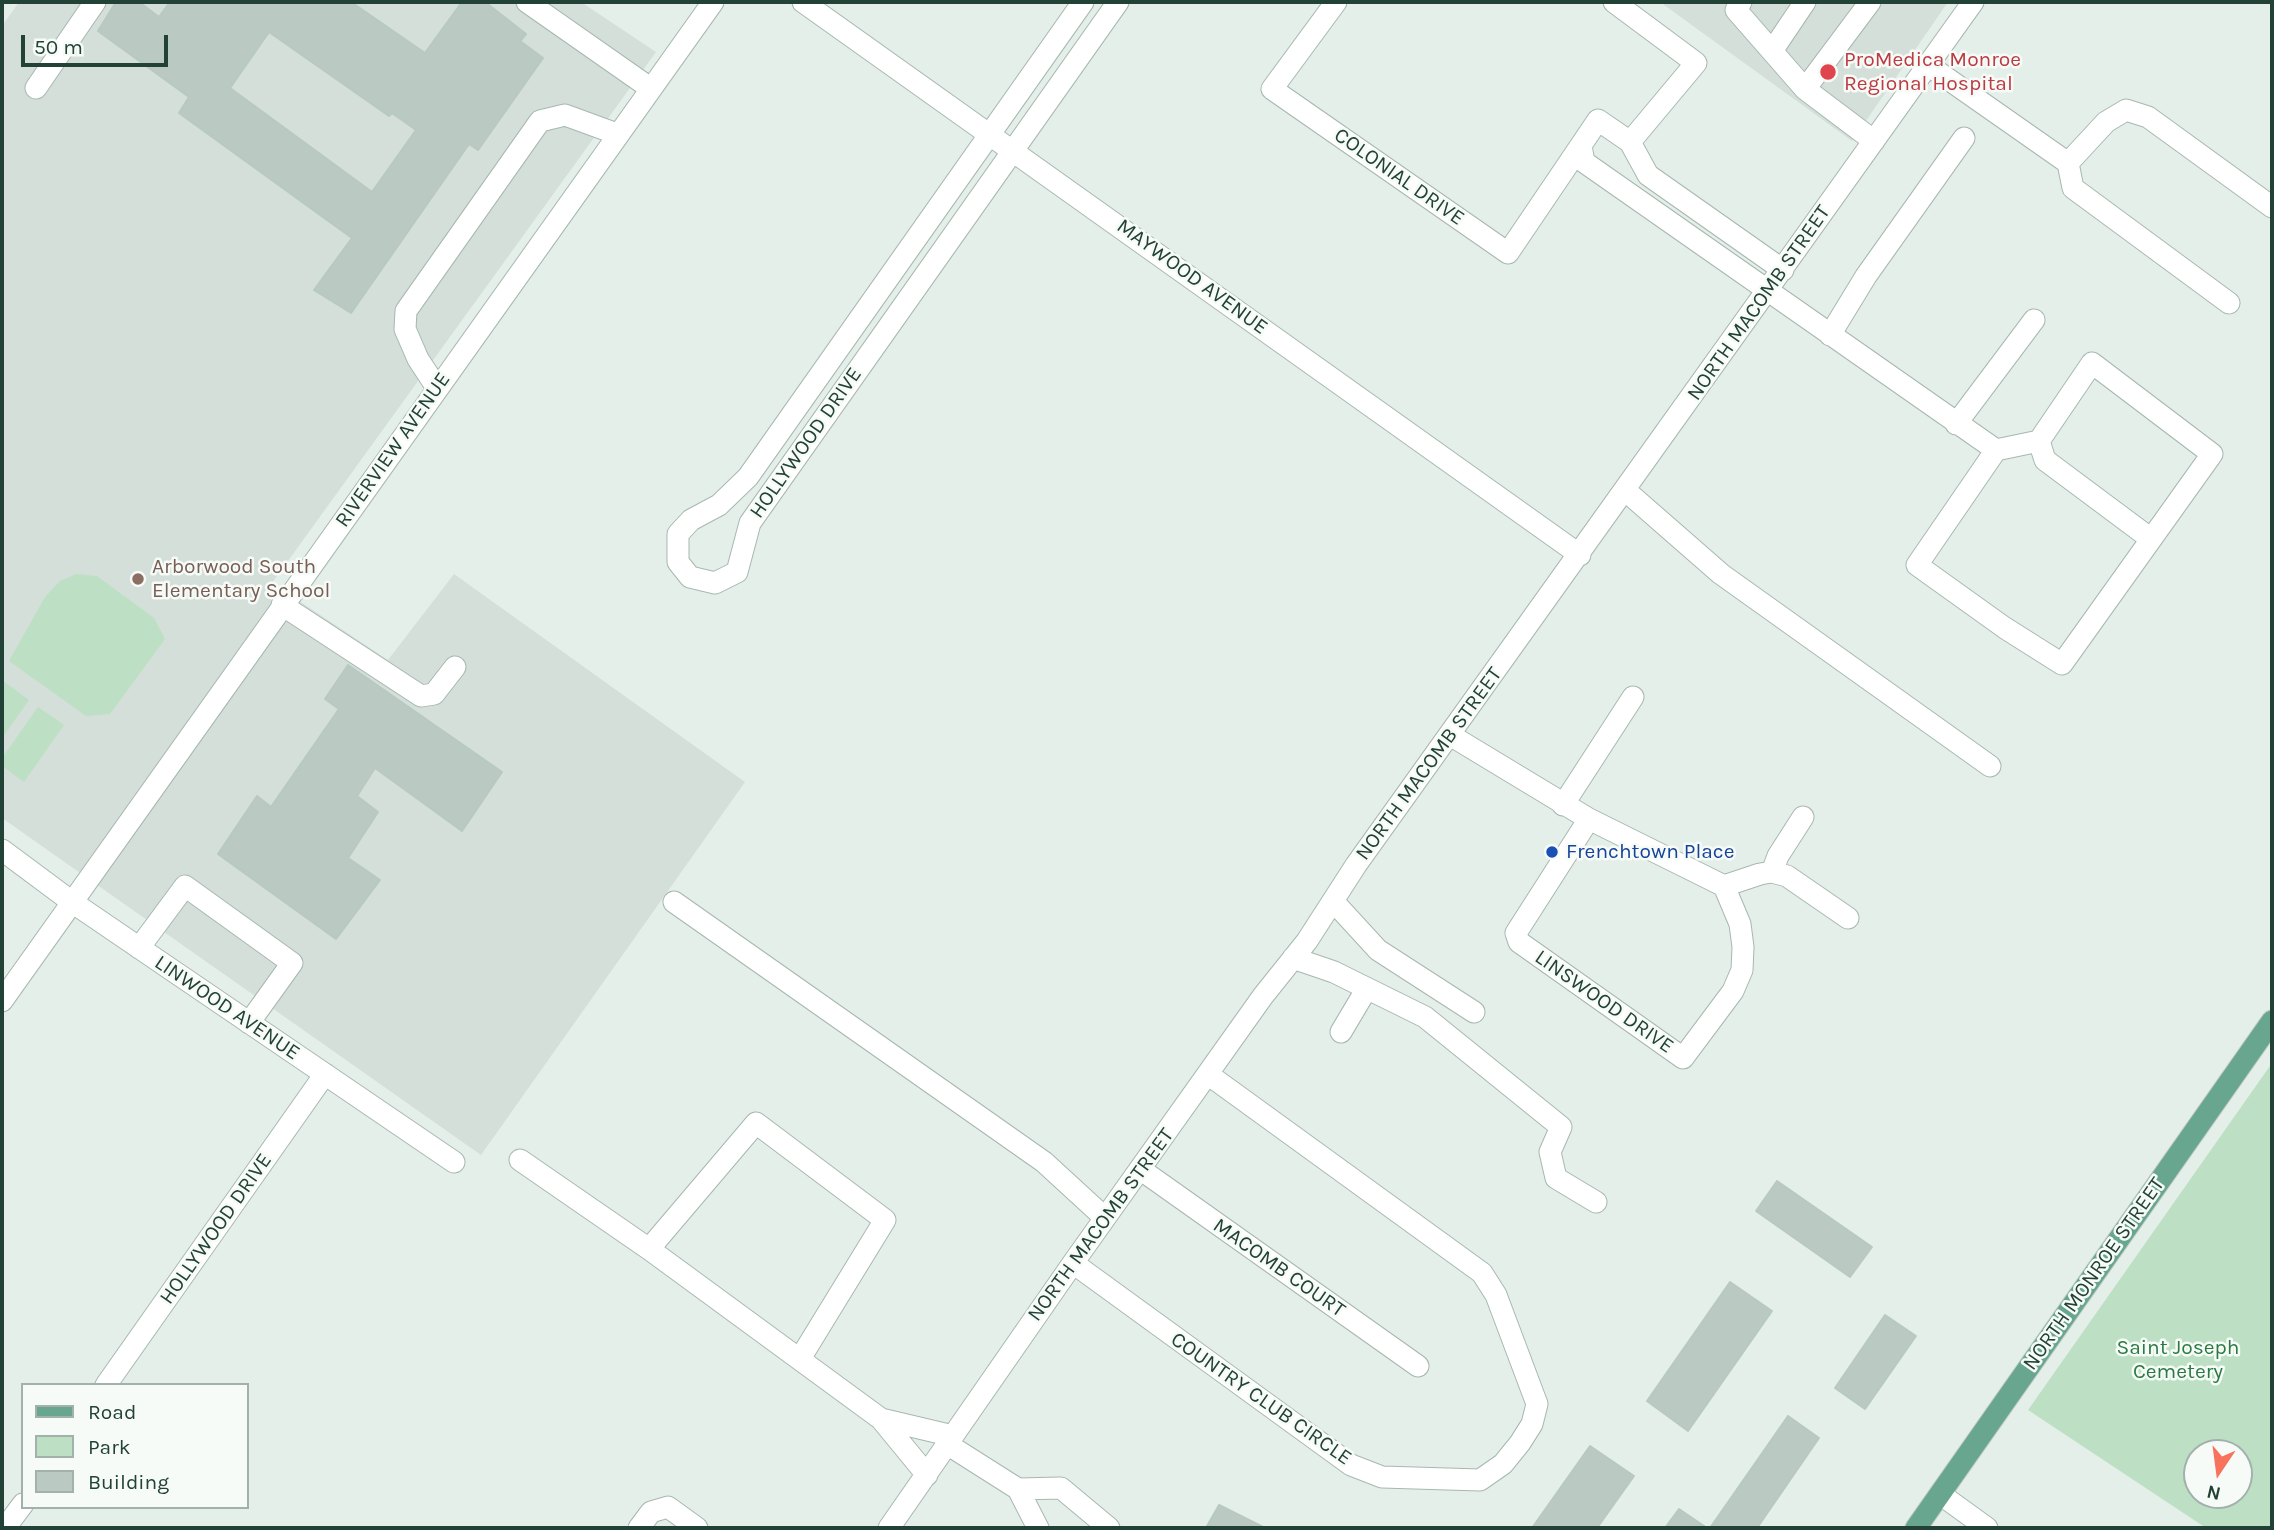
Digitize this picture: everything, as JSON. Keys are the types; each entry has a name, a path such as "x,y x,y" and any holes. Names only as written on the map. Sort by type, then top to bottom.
{"main road":[{"name":"NORTH MONROE STREET","path":"1916,1528 2272,1021"}],"street":[{"path":"36,88 95,2"},
{"path":"527,2 650,88"},
{"name":"RIVERVIEW AVENUE","path":"2,1001 713,2"},
{"name":"MAYWOOD AVENUE","path":"803,2 1580,555"},
{"name":"HOLLYWOOD DRIVE","path":"1083,2 748,477 719,505 691,520 678,534 678,562 690,577 715,583 737,572 750,523 1118,2"},
{"name":"COLONIAL DRIVE","path":"1336,2 1272,89 1508,253 1598,120 1630,142 1648,176 1783,270"},
{"path":"1614,2 1696,62 1630,142"},
{"path":"1772,51 1805,2"},
{"path":"1805,89 1870,2"},
{"name":"NORTH MACOMB STREET","path":"889,1528 1073,1263 1973,2"},
{"path":"1734,4 1805,89 1874,141"},
{"path":"1928,65 2068,163 2073,188 2229,303"},
{"path":"2068,163 2106,122 2126,110 2148,117 2272,207"},
{"path":"437,388 418,359 405,329 406,310 540,121 565,115 617,134"},
{"path":"1830,335 1866,276 1964,138"},
{"path":"1581,146 1584,162 1996,450"},
{"path":"1956,424 2034,320"},
{"path":"2092,363 2212,454 2063,664 2005,628 1917,565 1996,450 2039,441 2092,363"},
{"path":"2039,441 2045,460 2151,539"},
{"path":"1626,491 1721,575 1990,766"},
{"path":"282,606 421,696 434,694 454,667"},
{"path":"1563,805 1633,697"},
{"path":"1450,735 1589,820 1724,886 1772,872 1787,876 1849,918"},
{"path":"1772,872 1778,856 1803,817"},
{"name":"LINSWOOD DRIVE","path":"1589,820 1516,933 1519,942 1683,1058 1733,991 1742,970 1740,924 1724,886"},
{"name":"LINWOOD AVENUE","path":"2,850 72,902 454,1163"},
{"path":"139,948 185,886 292,963 249,1023"},
{"path":"1333,901 1378,950 1474,1012"},
{"path":"674,902 1044,1162 1105,1218"},
{"path":"1293,958 1334,972 1425,1017 1561,1127 1550,1152 1556,1178 1596,1202"},
{"path":"1341,1032 1366,990"},
{"name":"HOLLYWOOD DRIVE","path":"107,1383 325,1074"},
{"name":"COUNTRY CLUB CIRCLE","path":"1073,1263 1351,1465 1382,1477 1480,1480 1503,1464 1520,1443 1532,1424 1536,1404 1496,1295 1482,1273 1209,1075"},
{"path":"649,1249 756,1123 885,1220 801,1357"},
{"path":"520,1160 801,1357 881,1419 927,1475"},
{"name":"MACOMB COURT","path":"1140,1169 1418,1366"},
{"path":"881,1419 950,1440 1018,1489 1038,1528"},
{"path":"1018,1489 1061,1488 1109,1528"},
{"path":"1940,1494 1987,1528"},
{"path":"5,1528 21,1506"},
{"path":"639,1528 651,1512 668,1507 697,1528"}],"shaded area":[{"name":"Arborwood South Elementary School","path":"19,2 581,2 656,52 272,583 388,660 454,574 745,782 481,1155 2,818 2,26"},
{"name":"ProMedica Monroe Regional Hospital","path":"1660,2 1948,2 1852,141"}],"green space":[{"path":"76,574 97,576 154,618 165,639 110,714 86,716 9,661 45,597 60,581"},
{"path":"3,681 29,700 2,738 2,683"},
{"path":"38,707 64,725 24,782 2,766 2,758"},
{"name":"Saint Joseph Cemetery","path":"2272,1063 2272,1528 2206,1528 2028,1410"}],"building":[{"path":"116,2 139,2 159,17 170,2 351,2 425,53 462,2 485,2 526,34 520,41 543,58 478,150 469,144 351,313 314,290 352,238 179,113 189,97 98,31","holes":["269,32 389,116 392,113 416,130 372,192 230,88"]},
{"path":"348,665 502,772 462,831 375,768 357,796 378,812 348,858 380,880 336,939 218,854 257,796 271,807 339,709 325,699"},
{"path":"1777,1181 1872,1247 1850,1277 1756,1211"},
{"path":"1730,1282 1772,1311 1688,1431 1647,1401"},
{"path":"1885,1315 1916,1336 1865,1409 1835,1388"},
{"path":"1788,1416 1819,1438 1757,1528 1710,1528"},
{"path":"1590,1446 1634,1476 1597,1528 1532,1528"},
{"path":"1219,1505 1265,1528 1206,1528"},
{"path":"1679,1509 1707,1528 1665,1528"}],"place":[{"name":"ProMedica Monroe Regional Hospital","path":"1828,72"},
{"name":"Arborwood South Elementary School","path":"138,579"},
{"name":"Frenchtown Place","path":"1552,852"}]}
